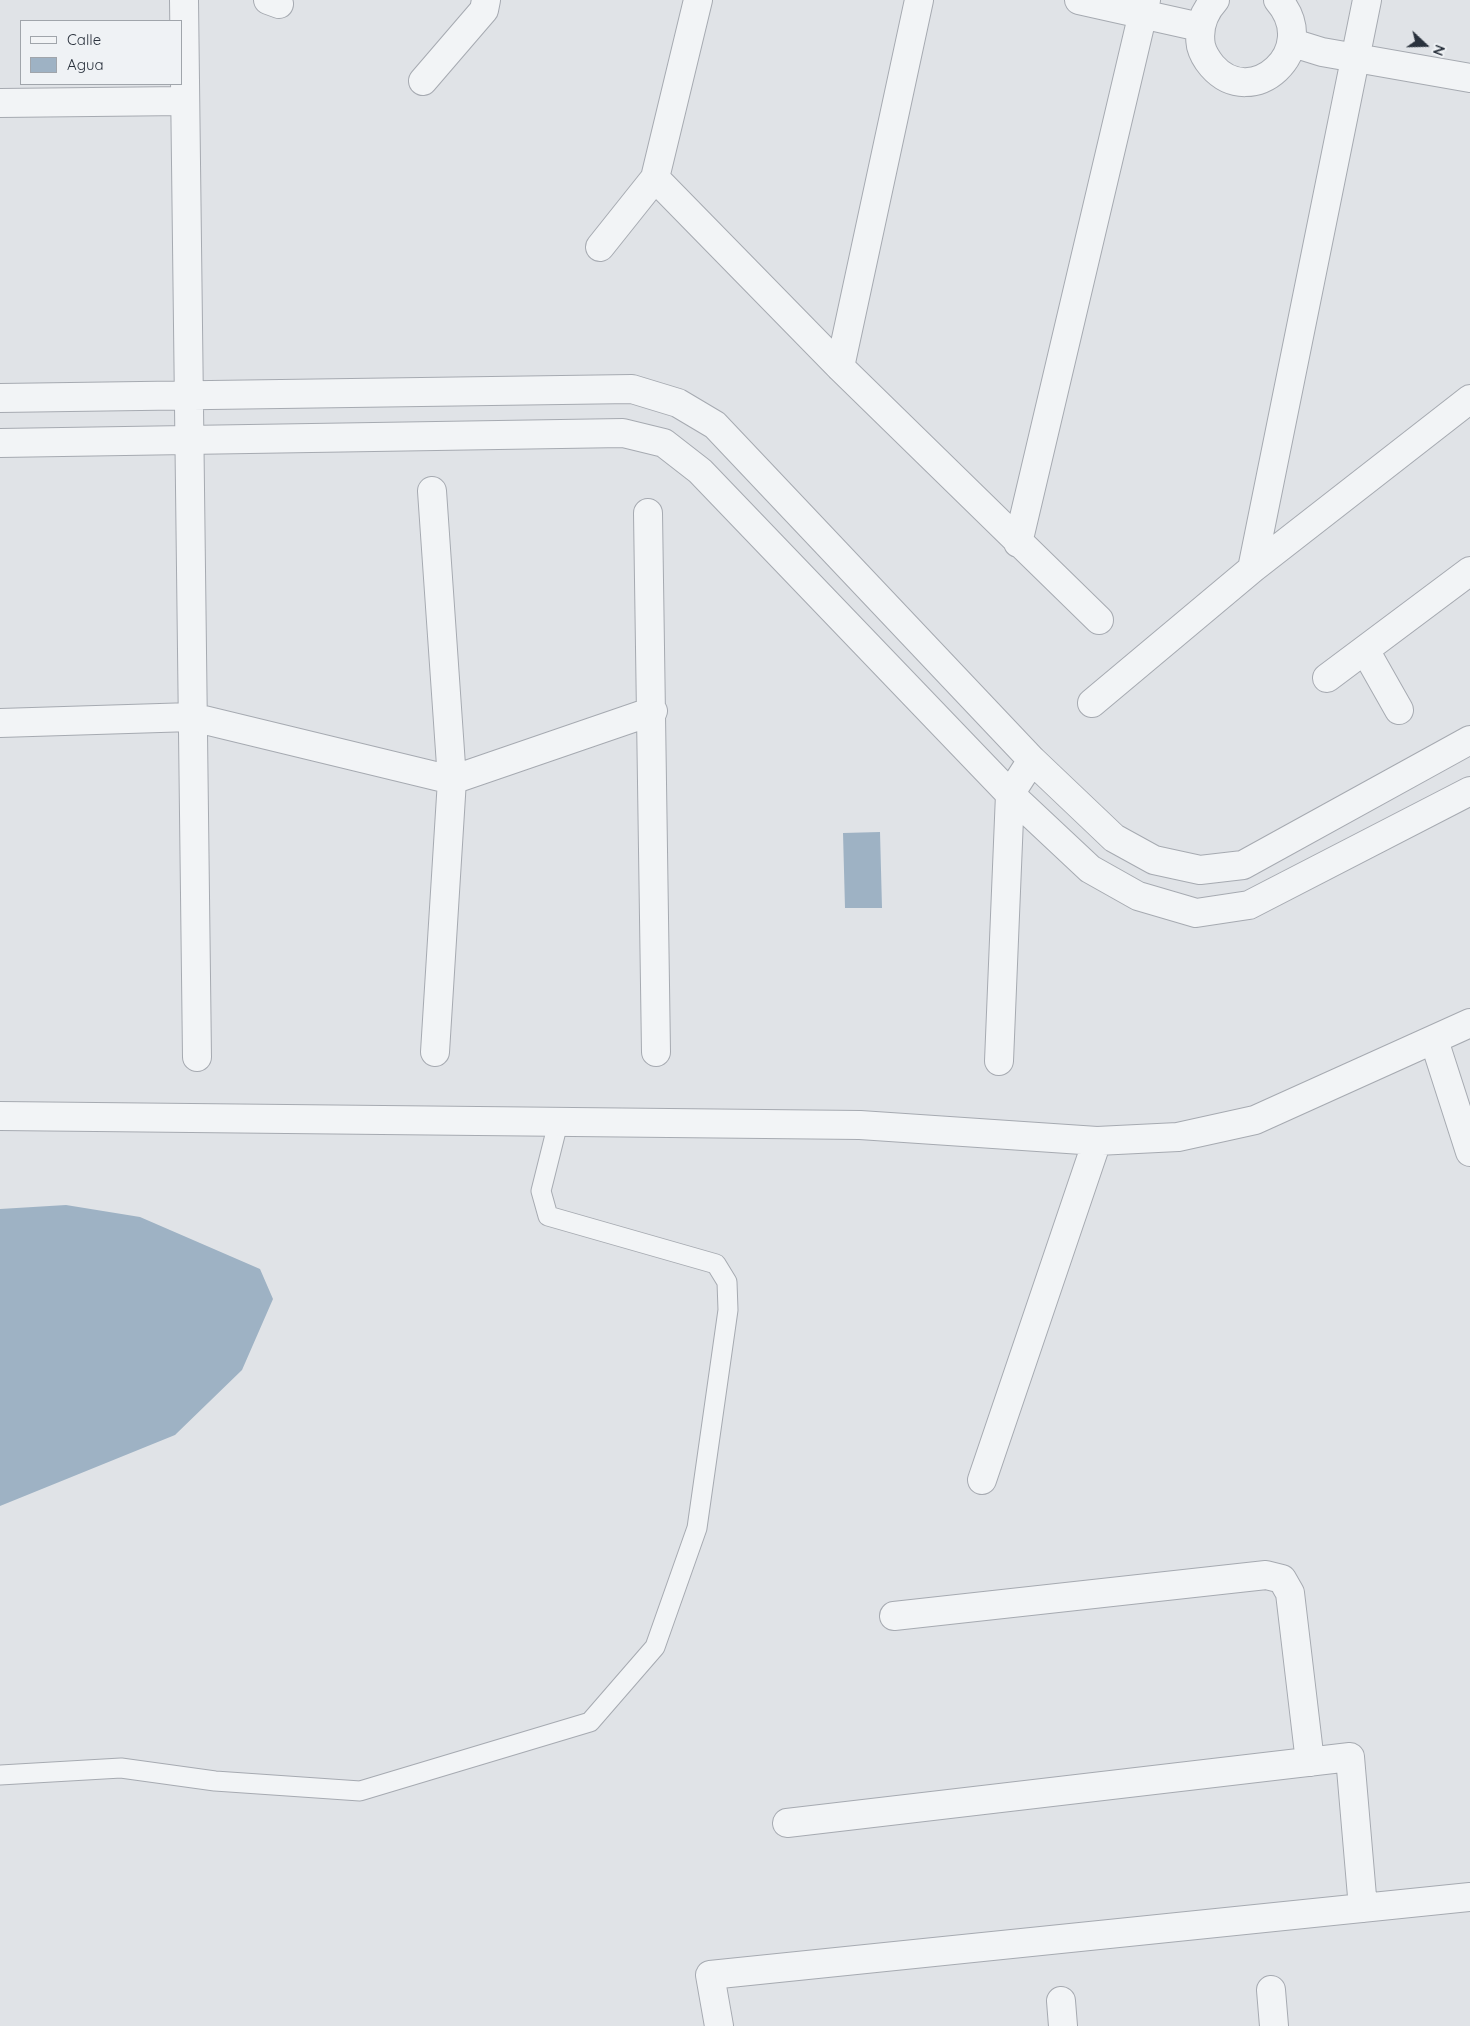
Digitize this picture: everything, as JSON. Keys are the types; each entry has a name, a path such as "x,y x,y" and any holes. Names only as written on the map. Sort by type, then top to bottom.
{"street":[{"path":"184,0 197,1057"},
{"path":"600,247 655,178 698,0"},
{"path":"840,367 919,0"},
{"path":"1079,0 1145,7 1200,27"},
{"path":"1214,0 1205,13 1200,27 1202,51 1208,62 1221,74 1238,81 1250,82 1273,73 1289,54 1293,43 1291,18 1278,0"},
{"path":"1252,569 1367,0"},
{"path":"423,81 481,3"},
{"path":"1018,543 1145,7"},
{"path":"1293,43 1354,57 1470,78"},
{"path":"0,103 184,101"},
{"path":"655,178 840,367 1098,620"},
{"path":"0,398 632,389 678,403 715,425 1032,760 1114,838 1154,860 1200,870 1243,865 1470,740"},
{"path":"424,392 425,436"},
{"path":"1092,703 1252,569 1470,399"},
{"path":"0,443 623,433 664,443 700,471 1010,794 1090,869 1138,896 1196,914 1249,905 1470,791"},
{"path":"432,491 452,780 434,1052"},
{"path":"648,513 656,1052"},
{"path":"1327,678 1470,571"},
{"path":"1364,650 1399,710"},
{"path":"0,723 192,717 452,780 652,711"},
{"path":"999,1061 1010,794 1032,760"},
{"path":"1243,865 1249,905"},
{"path":"0,1116 860,1125 1097,1141 1178,1137 1255,1120 1470,1023"},
{"path":"1434,1040 1470,1152"},
{"path":"982,1480 1097,1141"},
{"path":"894,1616 1266,1575 1282,1579 1290,1593 1310,1762"},
{"path":"787,1823 1350,1757 1363,1908"},
{"path":"719,2026 710,1975 1470,1897"},
{"path":"1271,1990 1274,2026"}],"lane":[{"path":"0,1775 121,1768 214,1781 360,1791 590,1722 655,1647 698,1528 728,1310 726,1282 716,1264 548,1216 541,1191 558,1123"}],"water":[{"path":"880,832 882,908 845,908 843,833"},
{"path":"66,1205 140,1217 260,1269 273,1299 242,1370 175,1435 0,1506 0,1209"}]}
